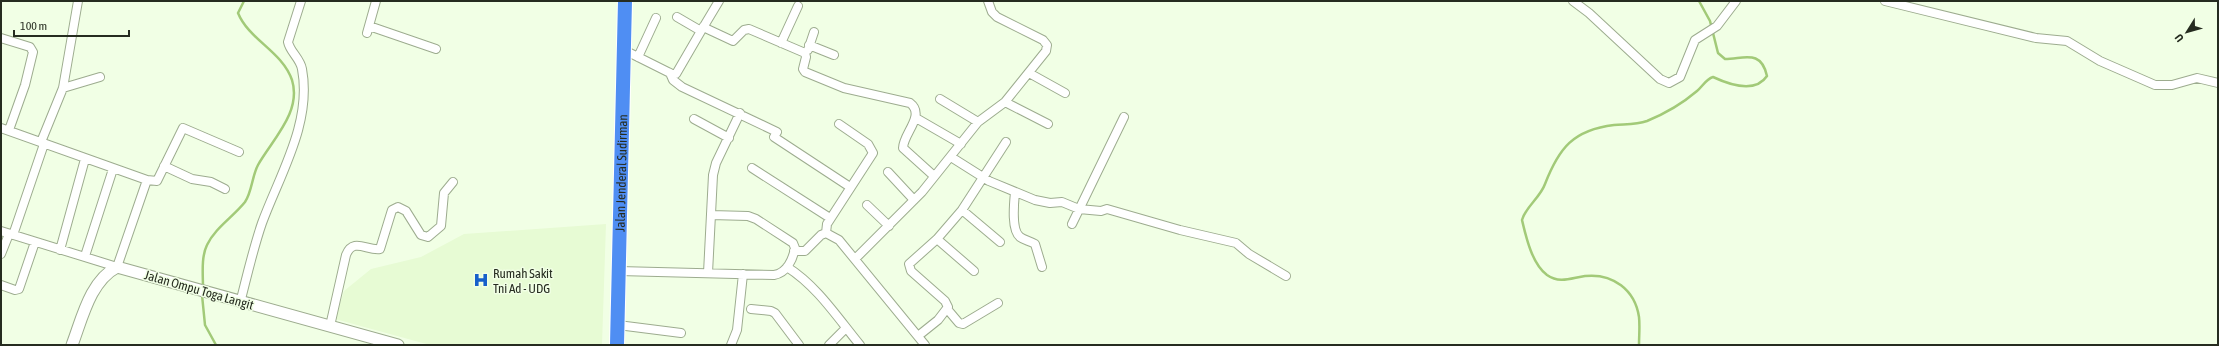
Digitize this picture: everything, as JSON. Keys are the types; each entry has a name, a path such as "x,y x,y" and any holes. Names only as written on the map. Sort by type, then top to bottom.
{"highway":[{"name":"Jalan Jenderal Sudirman","path":"617,345 624,1"}],"main road":[{"name":"Jalan Ompu Toga Langit","path":"117,267 240,303 398,345"},
{"path":"72,345 89,300 105,276 117,267"}],"street":[{"path":"1,254 11,235 63,88 78,1"},
{"path":"240,303 262,223 295,141 299,126 302,107 302,69 288,42 301,1"},
{"path":"376,1 368,29 436,49"},
{"path":"624,50 670,73 674,74 679,72 719,1"},
{"path":"855,258 914,200 951,157 978,122 1005,102 1046,51 1046,43 1039,37 997,17 992,12 988,1"},
{"path":"1573,1 1589,12 1665,82 1675,81 1680,77 1693,43 1698,37 1717,26 1736,1"},
{"path":"1885,1 2036,38 2067,41 2100,61 2155,85 2172,85 2197,78 2218,83"},
{"path":"781,43 798,6"},
{"path":"678,17 731,41 736,40 743,31 747,29 806,54"},
{"path":"638,57 656,18"},
{"path":"814,32 806,54 804,72 844,88 910,102 916,118 903,148 934,176"},
{"path":"1,38 30,46 33,52 26,84 5,129 113,169 147,180 157,181 178,134 184,128 239,152"},
{"path":"809,45 834,55"},
{"path":"670,73 673,80 682,87 740,113 777,132 774,137 850,187"},
{"path":"1029,73 1065,93"},
{"path":"63,88 100,77"},
{"path":"940,99 978,122"},
{"path":"1005,102 1048,124"},
{"path":"708,273 714,168 740,113"},
{"path":"1072,224 1124,117"},
{"path":"694,118 729,138"},
{"path":"916,118 961,144"},
{"path":"826,233 826,226 830,218 873,153 868,144 839,124"},
{"path":"998,303 963,324 959,323 948,310 948,304 909,268 911,262 936,239 962,210 985,178 1006,142"},
{"path":"951,157 985,178 1015,192 1050,203 1062,202 1079,209 1101,211 1108,209 1180,230 1236,243 1250,254 1286,276"},
{"path":"60,250 85,159"},
{"path":"164,166 191,179 211,182 225,189"},
{"path":"752,168 830,218"},
{"path":"85,256 113,169"},
{"path":"888,172 914,200"},
{"path":"117,267 147,180"},
{"path":"330,326 346,255 350,248 357,245 380,248 392,210 398,207 406,211 422,236 428,237 441,226 444,193 454,182"},
{"path":"1015,192 1013,211 1016,229 1020,237 1035,244 1042,267"},
{"path":"867,205 889,226"},
{"path":"962,210 1000,242"},
{"path":"619,270 774,275 783,272 787,267 794,251 795,246 792,242 756,219 748,216 711,215"},
{"name":"Jalan Ompu Toga Langit","path":"1,231 117,267"},
{"path":"794,251 804,251 821,235 826,233"},
{"path":"826,233 839,240 855,258 925,345"},
{"path":"936,239 974,271"},
{"path":"1,285 15,290 20,289 35,242"},
{"path":"787,267 803,277 860,345"},
{"path":"731,345 737,330 743,274"},
{"path":"752,309 771,311 778,316 799,345"},
{"path":"918,336 948,310"},
{"path":"618,325 681,333"},
{"path":"829,345 846,328"}],"shaded area":[{"name":"Rumah Sakit Tni Ad - UDG","path":"606,224 602,345 430,345 335,319 344,291 371,269 421,257 464,234"}],"waterway":[{"path":"203,288 203,260 207,245 219,228 245,202 258,165 284,125 293,103 294,92 292,80 287,70 281,61 250,31 238,13 244,1"},
{"path":"1639,345 1639,317 1637,307 1628,291 1621,285 1605,277 1585,276 1561,280 1547,275 1537,264 1528,242 1522,220 1527,210 1543,189 1556,160 1569,143 1578,136 1600,127 1647,121 1686,100 1708,79 1713,77 1734,85 1749,86 1756,85 1767,76 1761,62 1756,59 1751,57 1725,59 1718,53 1710,21 1699,1"},
{"path":"202,295 205,325 216,345"}],"place":[{"name":"Rumah Sakit Tni Ad - UDG","path":"481,280"}]}
